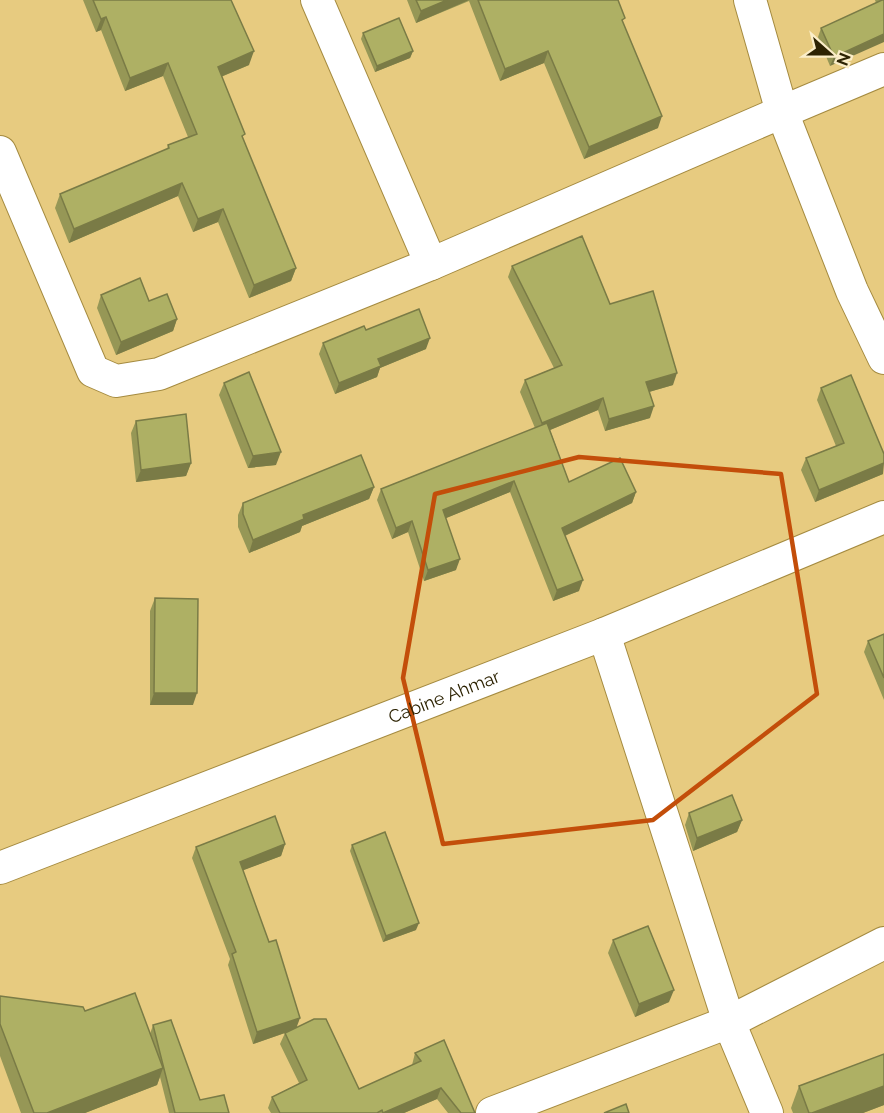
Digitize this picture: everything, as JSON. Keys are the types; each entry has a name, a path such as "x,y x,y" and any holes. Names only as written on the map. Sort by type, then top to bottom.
{"street":[{"path":"317,0 431,264"},
{"path":"750,0 782,112 852,291 884,358"},
{"path":"0,152 93,371 116,381 159,374 431,264 884,69"},
{"name":"Cabine Ahmar","path":"0,868 603,634 884,517"},
{"path":"603,634 729,1022 767,1113"},
{"path":"492,1113 729,1022 884,943"}],"highlighted area":[{"path":"579,457 781,474 817,694 653,820 443,844 403,678 435,494"}],"building":[{"path":"93,0 231,0 254,51 218,67 245,134 242,136 296,268 254,285 223,209 198,219 182,183 74,229 60,194 197,134 168,63 130,78 106,17 101,19"},
{"path":"416,0 447,0 421,11"},
{"path":"478,0 618,0 625,18 622,20 662,116 589,147 548,51 505,69"},
{"path":"884,0 884,34 834,57 821,28"},
{"path":"399,18 413,51 377,66 363,33"},
{"path":"582,236 610,304 653,291 677,373 646,382 654,406 609,419 603,398 542,423 525,380 562,365 512,266"},
{"path":"140,278 149,301 167,294 177,319 121,342 101,295"},
{"path":"419,309 430,338 378,359 381,366 339,383 323,343 364,326 366,330"},
{"path":"249,372 281,452 253,456 224,383"},
{"path":"851,375 884,454 884,463 819,490 806,458 844,443 821,388"},
{"path":"186,414 191,463 141,470 136,421"},
{"path":"547,423 569,482 620,458 636,492 562,528 583,580 557,590 514,481 443,510 460,559 428,570 412,521 396,528 381,489"},
{"path":"361,455 374,487 303,515 304,519 253,540 243,514 243,503"},
{"path":"155,598 198,599 197,693 154,693"},
{"path":"884,634 884,678 868,641"},
{"path":"732,795 742,820 697,838 689,813"},
{"path":"275,816 285,844 240,862 269,942 276,940 300,1018 257,1032 232,954 236,952 196,847"},
{"path":"385,832 419,923 386,936 352,845"},
{"path":"648,926 674,990 639,1004 613,940"},
{"path":"135,993 163,1068 47,1113 34,1113 0,1024 0,996 83,1007 85,1011"},
{"path":"314,1019 326,1019 359,1089 421,1061 415,1053 444,1040 475,1113 461,1113 441,1088 383,1113 382,1110 377,1113 280,1113 272,1097 307,1080 285,1033"},
{"path":"171,1020 200,1100 224,1095 229,1113 175,1113 153,1025"},
{"path":"884,1054 884,1086 809,1113 799,1086"},
{"path":"626,1104 629,1113 604,1113"}]}
